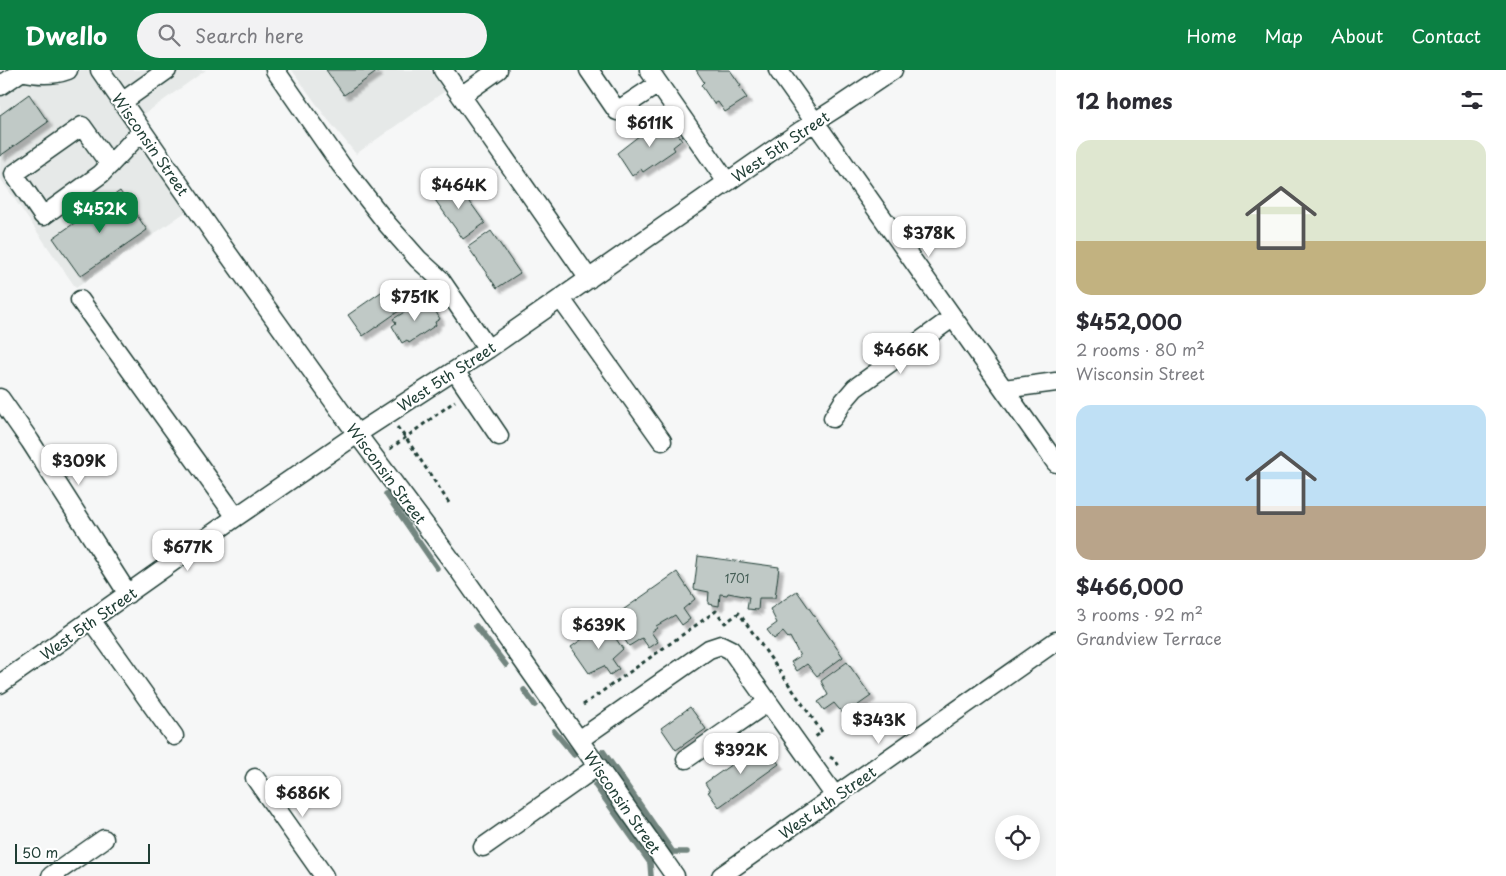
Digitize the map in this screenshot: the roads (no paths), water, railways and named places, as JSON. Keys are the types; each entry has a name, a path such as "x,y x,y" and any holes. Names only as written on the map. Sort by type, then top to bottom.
{"street":[{"path":"0,86 22,71 39,75 68,70"},
{"path":"122,102 167,70"},
{"path":"275,70 341,165 388,225 418,259 440,279 488,349"},
{"path":"442,70 590,279"},
{"path":"461,96 498,70"},
{"path":"589,70 617,111 654,77 727,182"},
{"path":"778,70 1056,463"},
{"name":"West 5th Street","path":"0,684 236,517 357,434 488,349 814,122 893,70"},
{"name":"Wisconsin Street","path":"104,71 122,102 216,237 357,434 377,458 675,876"},
{"path":"110,165 82,126 14,174 43,216 101,174 110,165 142,131"},
{"path":"561,299 662,441"},
{"path":"80,300 236,517"},
{"path":"833,418 843,402 856,388 952,318"},
{"path":"455,371 499,436"},
{"path":"1004,389 1056,382"},
{"path":"1,400 30,441 128,594"},
{"path":"91,620 174,736"},
{"path":"579,740 709,649 721,645 731,650 835,796"},
{"name":"West 4th Street","path":"721,876 1054,647"},
{"path":"686,759 768,702"},
{"path":"483,847 598,766"},
{"path":"255,778 324,876"},
{"path":"51,876 104,839"}],"waterway":[{"path":"386,494 437,568"},
{"path":"476,626 506,665"},
{"path":"524,690 535,705"},
{"path":"554,731 574,755"},
{"path":"603,751 673,852 687,852"},
{"path":"595,785 650,863 651,876"}]}
